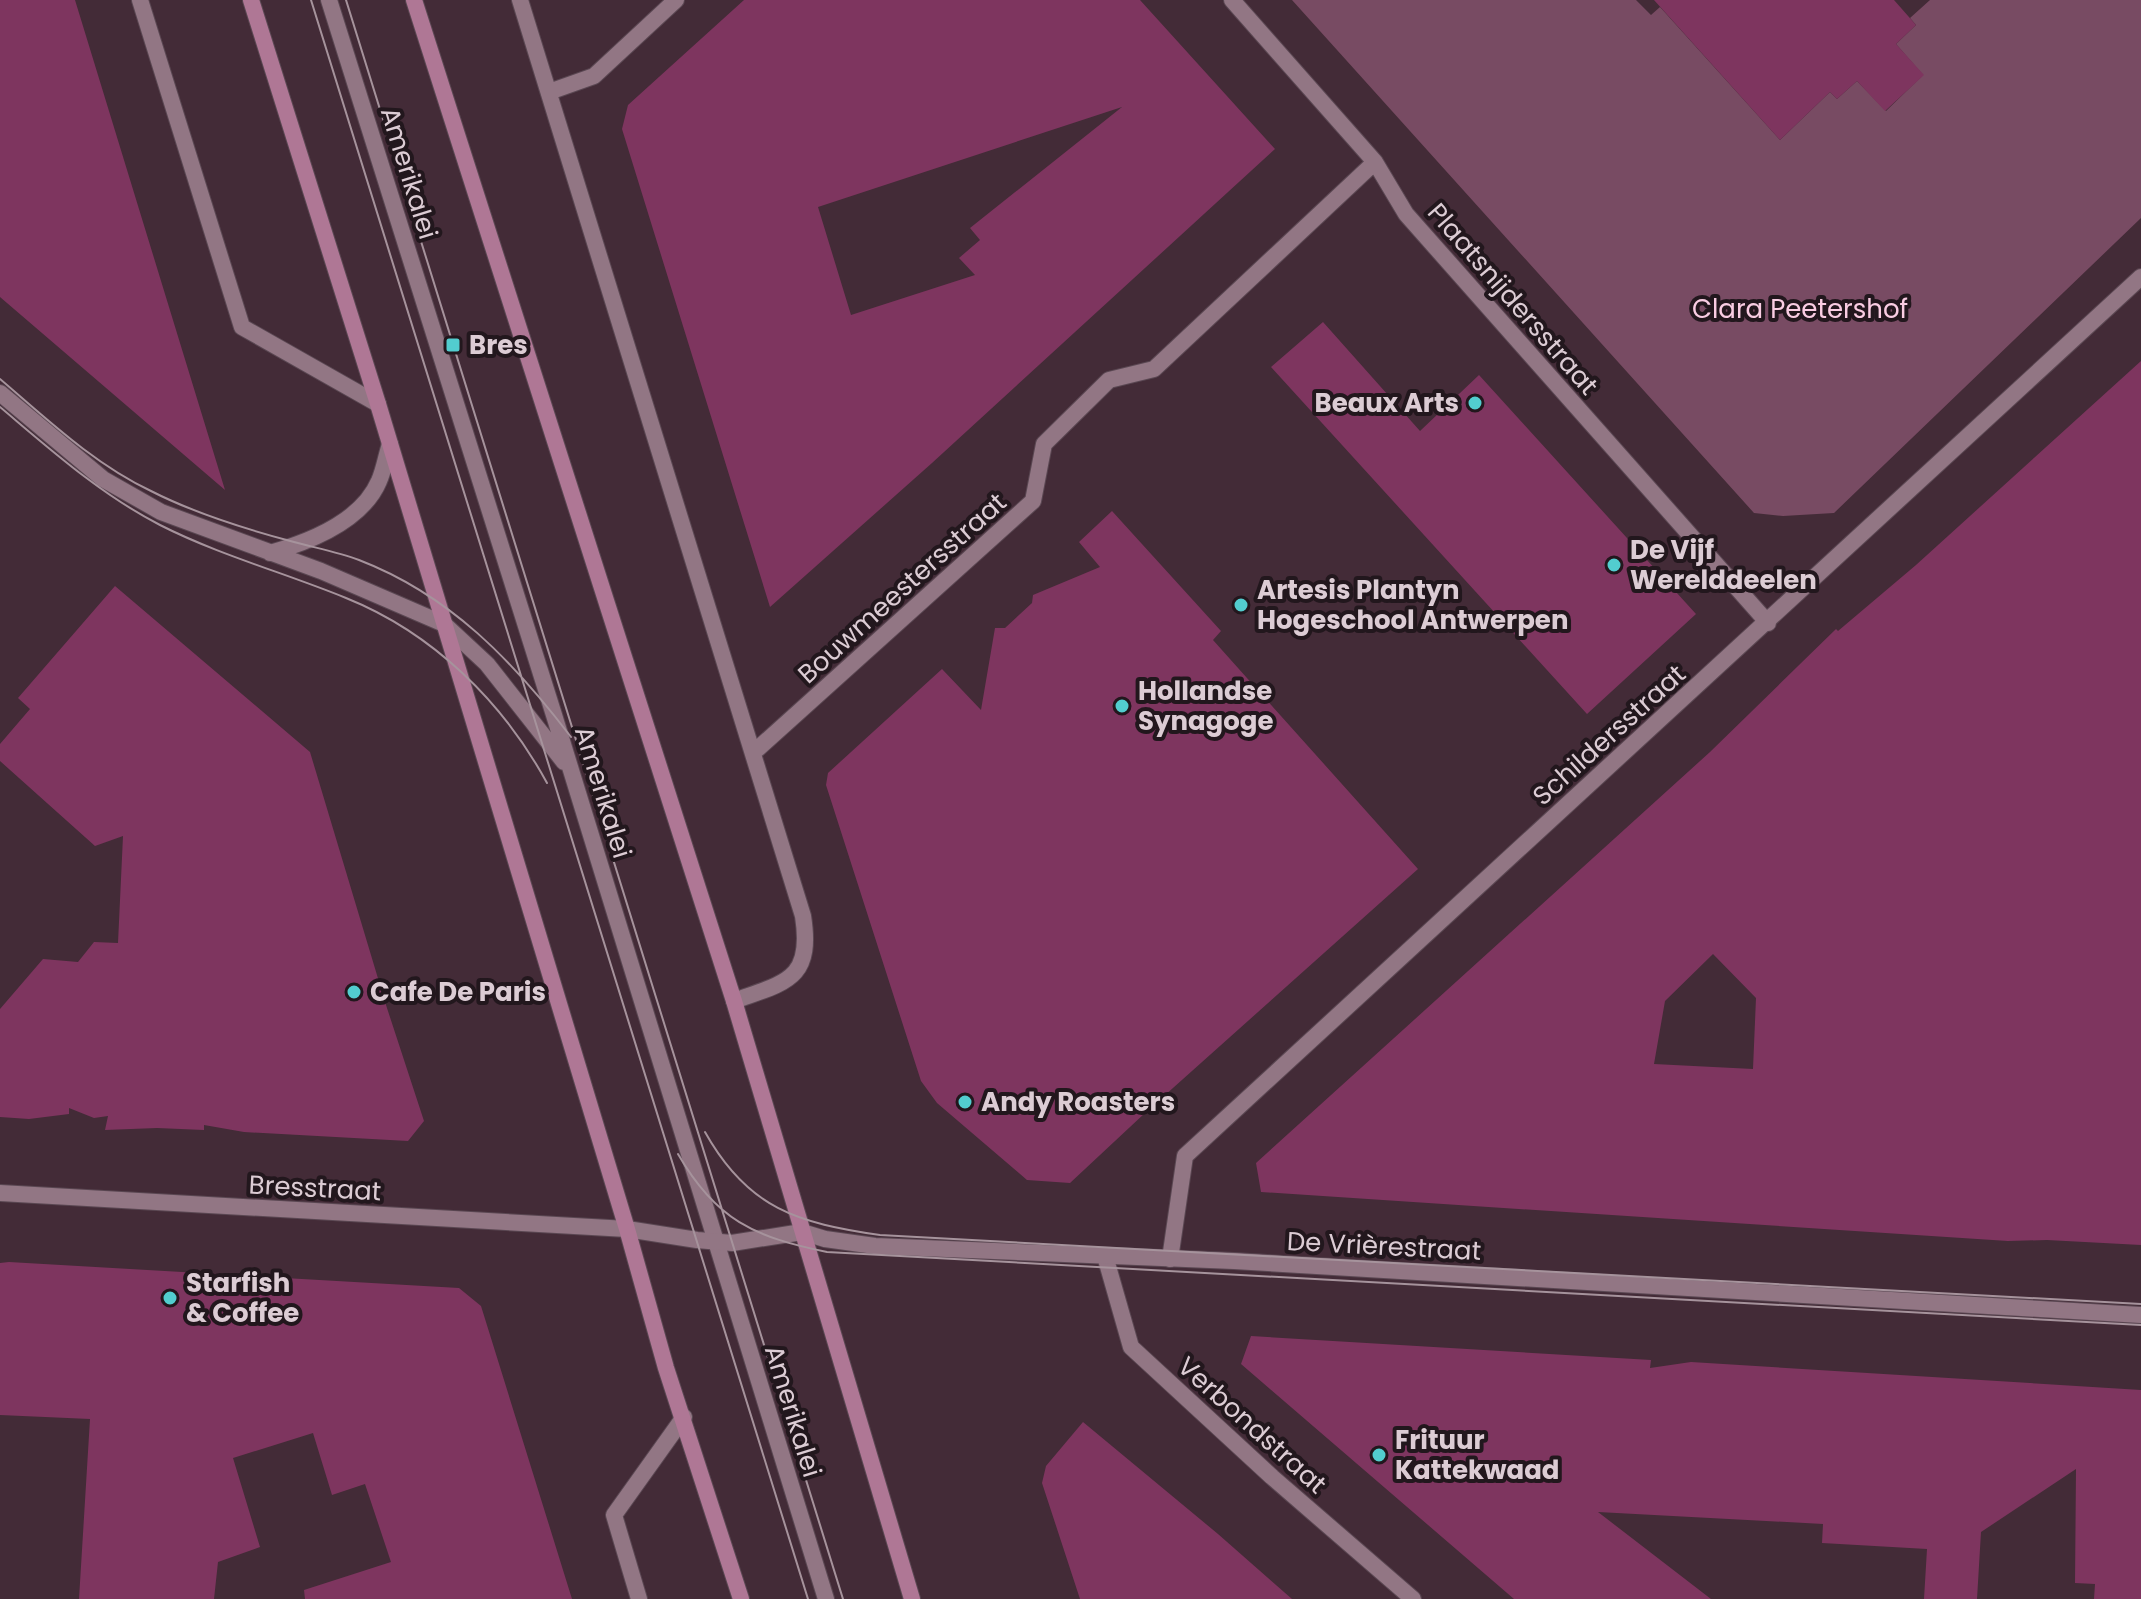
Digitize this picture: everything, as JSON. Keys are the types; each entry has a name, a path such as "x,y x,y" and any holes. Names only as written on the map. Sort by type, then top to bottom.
{"main road":[{"path":"251,0 378,404 627,1229 666,1368 741,1599"},
{"path":"414,0 734,1001 912,1599"}],"street":[{"path":"140,0 242,327 378,404"},
{"name":"Amerikalei","path":"329,0 572,773 826,1599"},
{"path":"520,0 803,916 807,947 794,974 786,982 734,1001"},
{"path":"549,92 594,76 676,0"},
{"name":"Plaatsnijdersstraat","path":"1232,0 1375,162 1406,214 1768,623"},
{"name":"Bouwmeestersstraat","path":"753,753 1033,501 1044,444 1109,380 1154,369 1375,162"},
{"name":"Schildersstraat","path":"1170,1259 1185,1156 2141,277"},
{"path":"0,393 103,479 161,512 321,571 444,624 487,664 572,773"},
{"path":"270,553 302,544 359,510 378,483 390,444"},
{"name":"Bresstraat","path":"0,1193 627,1229"},
{"name":"De Vrièrestraat","path":"627,1229 714,1242 732,1243 802,1232 825,1239 875,1246 1250,1262 2141,1315"},
{"name":"Verbondstraat","path":"1105,1256 1131,1347 1272,1477 1413,1599"},
{"path":"639,1599 614,1515 684,1417"}],"green space":[{"name":"Clara Peetershof","path":"1292,0 1636,0 1651,15 1660,7 1780,140 1830,92 1837,99 1857,81 1886,111 1923,75 1896,44 1916,25 1910,18 1930,0 2141,0 2141,218 1834,513 1783,516 1754,513"}],"building":[{"path":"0,0 75,0 225,490 0,297"},
{"path":"744,0 1140,0 1275,149 770,607 622,129 628,105","holes":["1122,107 970,228 980,240 959,258 975,275 851,315 818,207"]},
{"path":"1654,0 1894,0 1916,25 1896,44 1924,75 1885,111 1857,81 1837,99 1830,92 1780,140"},
{"path":"1323,322 1420,431 1479,375 1696,614 1587,714 1271,367"},
{"path":"2141,361 2141,1245 2008,1241 1261,1192 1256,1163 1710,752 1836,629 1838,631 1916,565","holes":["1713,954 1756,998 1753,1069 1654,1064 1665,1001"]},
{"path":"1112,511 1221,631 1213,640 1418,869 1070,1183 1027,1180 937,1103 921,1081 826,785 828,773 942,669 981,710 995,628 1005,628 1032,603 1033,595 1100,567 1079,542"},
{"path":"115,586 310,752 424,1121 408,1141 244,1132 204,1125 204,1130 105,1130 108,1116 94,1118 69,1108 69,1114 29,1119 0,1117 0,1009 43,959 78,962 94,942 118,943 123,836 95,846 0,761 0,744 30,709 18,698"},
{"path":"0,1263 459,1288 481,1306 572,1599 305,1599 304,1590 391,1562 365,1484 332,1495 313,1433 233,1458 260,1547 218,1562 214,1599 79,1599 90,1419 0,1415"},
{"path":"1251,1336 1651,1360 1650,1368 1691,1362 2141,1390 2141,1599 2094,1599 2095,1584 2075,1583 2076,1469 1981,1532 1977,1599 1924,1599 1927,1549 1822,1543 1823,1524 1598,1512 1711,1599 1514,1599 1241,1364"},
{"path":"1083,1422 1292,1599 1080,1599 1042,1483 1046,1466"}],"tram line":[{"path":"311,0 808,1599"},
{"path":"346,0 843,1599"},
{"path":"0,379 91,455 151,491 185,507 257,532 359,560 422,592 451,611 502,657 571,737"},
{"path":"0,407 96,485 138,513 205,546 346,598 408,630 463,673 487,698 529,753 547,783"},
{"path":"705,1132 739,1179 778,1208 824,1225 880,1235 2141,1304"},
{"path":"678,1154 707,1195 739,1222 778,1240 827,1252 2141,1325"}],"place":[{"name":"Bres","path":"453,345"},
{"name":"Beaux Arts","path":"1475,403"},
{"name":"De Vijf Werelddeelen","path":"1614,565"},
{"name":"Artesis Plantyn Hogeschool Antwerpen","path":"1241,605"},
{"name":"Hollandse Synagoge","path":"1122,706"},
{"name":"Cafe De Paris","path":"354,992"},
{"name":"Andy Roasters","path":"965,1102"},
{"name":"Starfish & Coffee","path":"170,1298"},
{"name":"Frituur Kattekwaad","path":"1379,1455"}]}
